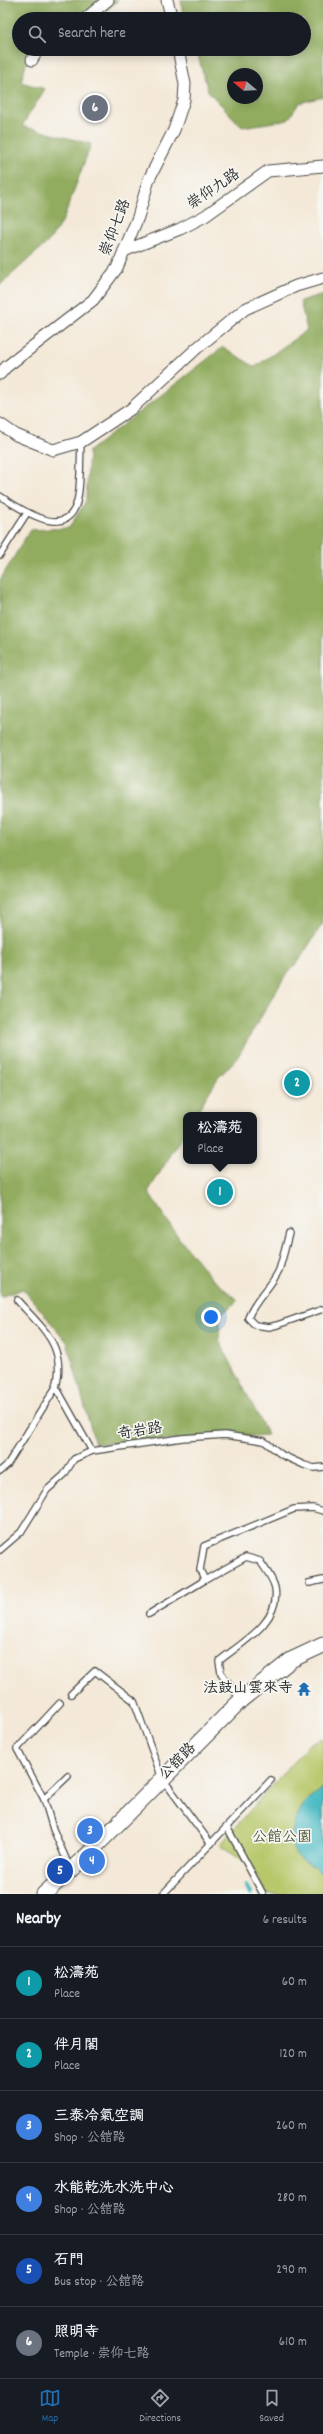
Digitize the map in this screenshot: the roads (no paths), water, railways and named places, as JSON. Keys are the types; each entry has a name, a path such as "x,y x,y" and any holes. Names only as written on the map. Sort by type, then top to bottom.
{"street":[{"path":"93,12 108,0"},
{"path":"167,0 170,12"},
{"path":"32,60 34,56"},
{"name":"崇仰七路","path":"0,374 6,367 93,300 117,268 138,217 148,179 174,130 184,100 185,84 179,56"},
{"name":"崇仰九路","path":"124,250 180,229 205,216 268,171 323,166"},
{"path":"0,424 16,435 53,450 81,442 131,409 197,348 245,309 296,286 323,278"},
{"name":"公舘路","path":"44,1894 71,1870 241,1700 292,1660 323,1645"}],"lane":[{"path":"0,496 27,514 58,522 65,520 72,512 78,498 81,442"},
{"path":"0,555 27,514"},
{"path":"289,1232 279,1270 268,1289 253,1304 248,1318 254,1325 270,1327 321,1309 323,1303"},
{"path":"0,1471 7,1465 56,1387 60,1372 59,1356 47,1334 17,1300"},
{"path":"56,1387 92,1451"},
{"name":"奇岩路","path":"0,1550 21,1532 47,1490 64,1475 74,1459 92,1451 182,1438 225,1435 264,1441 282,1455 304,1465 314,1468 323,1467"},
{"path":"205,1580 200,1570 204,1546 294,1509 312,1508 323,1511"},
{"path":"149,1614 246,1557 260,1561 275,1587 274,1609 265,1623 219,1661 220,1673 241,1700"},
{"path":"309,1583 323,1580"},
{"path":"71,1694 94,1671 134,1701 162,1778 211,1844"},
{"path":"60,1703 17,1749 44,1799 53,1829 71,1870"},
{"path":"44,1799 68,1776"},
{"path":"163,1894 271,1780"},
{"path":"227,1827 263,1894"}],"water":[{"path":"323,1788 323,1876 316,1868 297,1856 293,1850 292,1836 295,1821 302,1807"}],"waterway":[{"path":"246,1886 250,1894"}],"place":[{"name":"照明寺","path":"95,108"},
{"name":"伴月閣","path":"297,1083"},
{"name":"松濤苑","path":"220,1192"},
{"name":"法鼓山雲來寺","path":"304,1689"},
{"name":"三泰冷氣空調","path":"90,1831"},
{"name":"水能乾洗水洗中心","path":"92,1861"},
{"name":"石門","path":"60,1871"}],"park label":[{"name":"公館公園","path":"282,1838"}]}
